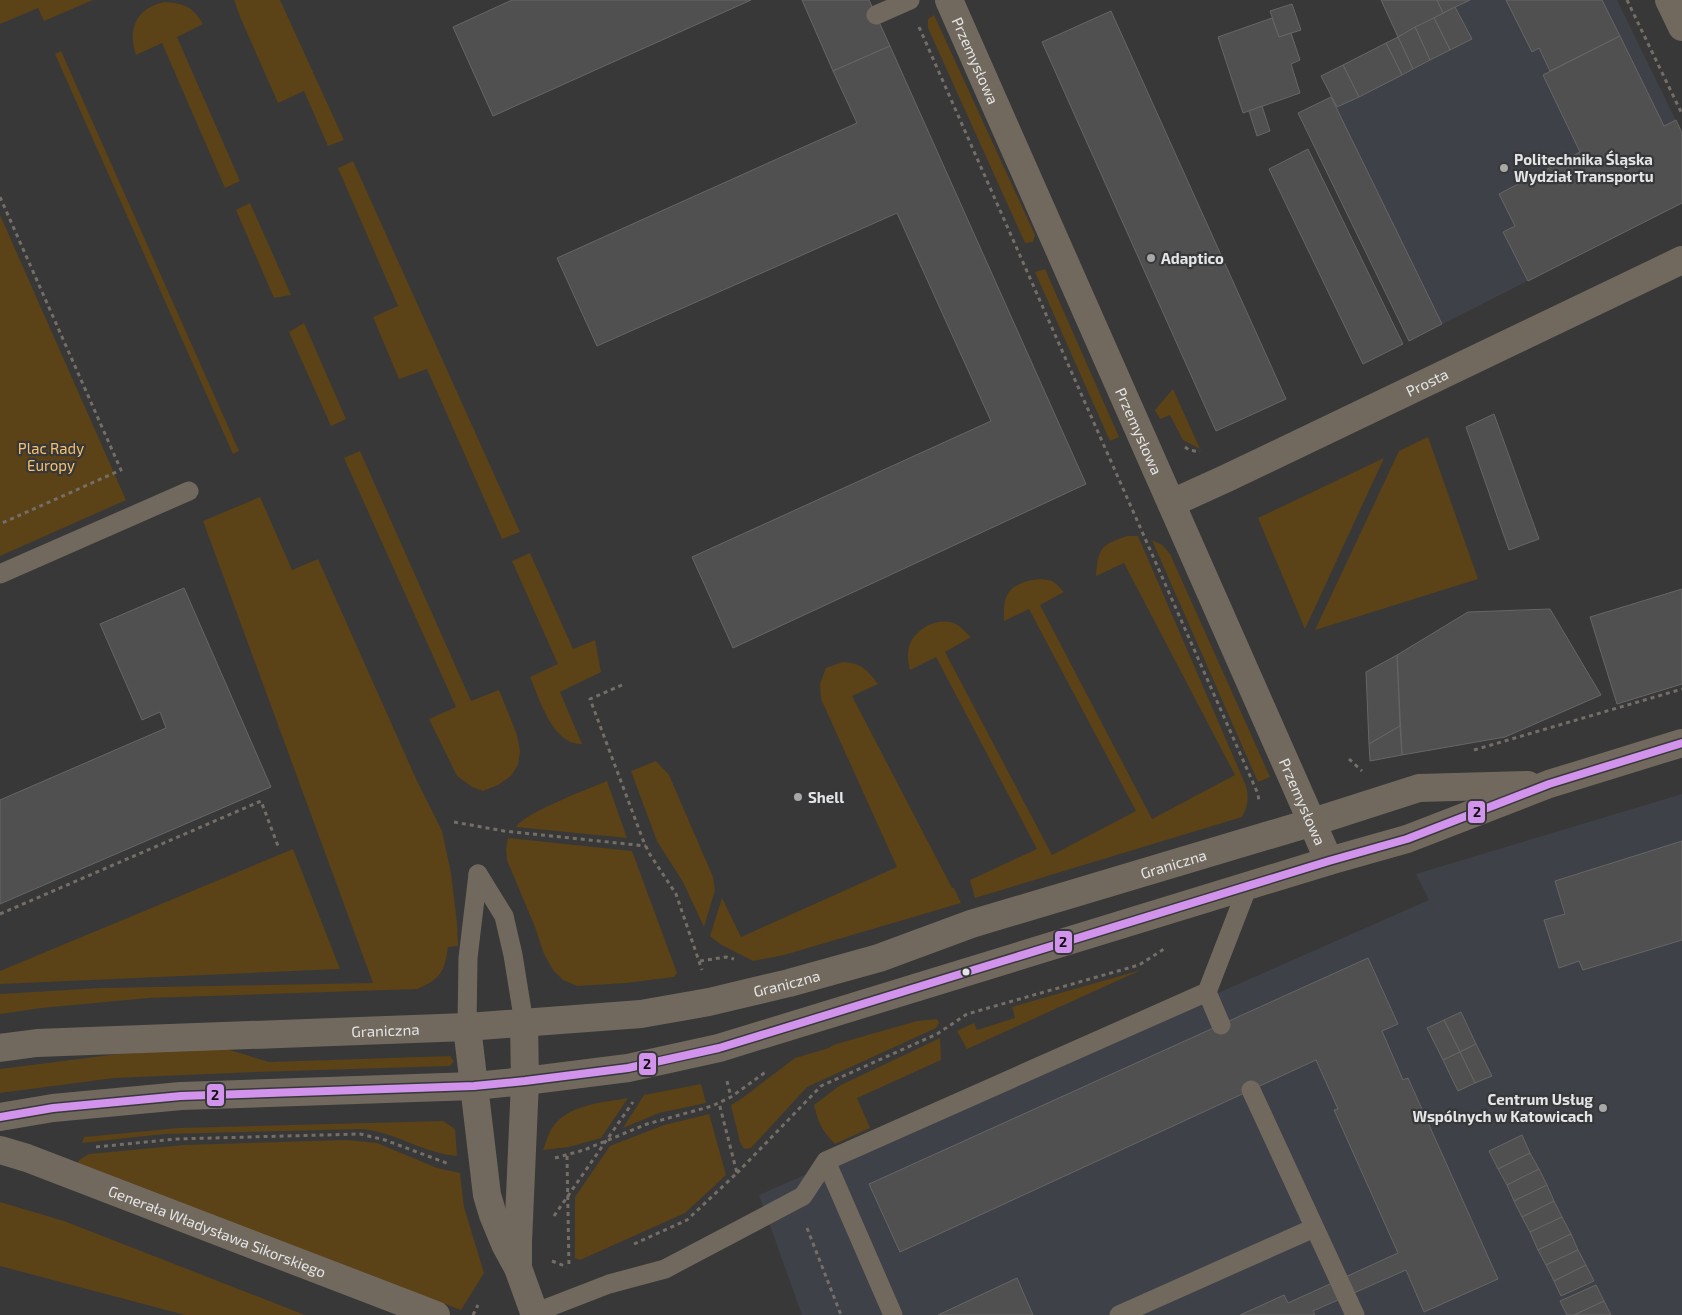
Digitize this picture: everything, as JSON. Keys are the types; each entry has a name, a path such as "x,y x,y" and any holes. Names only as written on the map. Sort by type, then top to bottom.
{"street":[{"name":"Przemysłowa","path":"949,0 1329,861"},
{"path":"1669,0 1682,27"},
{"name":"Prosta","path":"1172,503 1682,260"},
{"name":"Graniczna","path":"0,1117 53,1108 180,1096 474,1086 628,1068 719,1048 1329,861 1407,839 1549,784 1682,743"},
{"name":"Graniczna","path":"0,1048 37,1043 467,1027 640,1014 709,1002 795,982 879,958 971,924 1313,822 1419,788 1549,784"},
{"path":"518,1268 525,1081 524,1023"},
{"path":"467,1027 487,1195 492,1215 518,1268 535,1314"},
{"name":"Generała Władysława Sikorskiego","path":"0,1150 27,1158 436,1315"}],"lane":[{"path":"876,15 909,1"},
{"path":"0,574 189,491"},
{"path":"467,1027 468,958 478,874 504,916 524,1023"},
{"path":"1221,1025 1207,992 1248,886"},
{"path":"535,1314 609,1284 665,1269 803,1196 826,1160 1207,992"},
{"path":"1251,1090 1355,1315"},
{"path":"826,1160 893,1315"},
{"path":"1119,1315 1314,1228"}],"path":[{"path":"1627,0 1682,114"},
{"path":"909,1 1258,794 1259,804"},
{"path":"0,197 121,470 0,524"},
{"path":"1178,443 1189,450 1208,454"},
{"path":"622,685 590,699 646,846 676,894 704,976"},
{"path":"1471,751 1682,689"},
{"path":"1349,759 1365,773"},
{"path":"0,914 261,802 278,846"},
{"path":"454,822 504,831 646,846"},
{"path":"625,1248 687,1220 737,1173 821,1086 937,1034 966,1014"},
{"path":"552,1218 637,1097"},
{"path":"550,1158 567,1156 647,1124 701,1110 731,1097"},
{"path":"719,1103 737,1173"},
{"path":"91,1147 176,1139 360,1134 385,1140 428,1157 452,1164"},
{"path":"567,1156 569,1267 573,1298"},
{"path":"796,1200 841,1315"},
{"path":"545,1259 575,1268"},
{"path":"473,1315 478,1305"}],"shaded area":[{"name":"Politechnika Śląska Wydział Transportu","path":"1470,0 1617,0 1682,133 1682,203 1409,341 1298,113 1331,97 1321,76"},
{"path":"1682,794 1682,1315 802,1315 759,1195 1429,900 1416,874"}],"green space":[{"path":"0,0 93,0 44,21 38,8 0,24"},
{"path":"234,0 280,0 344,140 328,146 304,91 278,103"},
{"path":"164,2 177,3 187,7 196,14 203,24 177,37 240,181 225,188 162,43 136,55 133,36 136,21 147,9"},
{"path":"934,15 1035,235 1033,242 1025,243 928,28 928,19"},
{"path":"61,51 239,451 233,454 55,54"},
{"path":"353,161 520,532 502,539 427,369 399,379 373,317 398,306 338,168"},
{"path":"250,203 291,295 274,298 236,210"},
{"name":"Plac Rady Europy","path":"0,215 126,500 0,556"},
{"path":"1045,269 1119,437 1110,441 1035,272"},
{"path":"304,323 346,419 331,426 289,332"},
{"path":"1173,389 1200,449 1183,440 1170,415 1160,419 1155,410"},
{"path":"1428,437 1478,579 1315,630 1399,451"},
{"path":"360,451 471,701 499,690 517,735 520,751 518,765 511,776 498,785 483,791 472,787 457,776 429,719 456,707 344,458"},
{"path":"1384,458 1305,629 1258,518"},
{"path":"260,497 292,570 318,559 417,781 442,831 451,873 458,946 448,947 440,974 425,986 417,989 149,998 41,1008 0,1014 0,994 100,988 373,983 203,521"},
{"path":"1127,536 1138,536 1246,786 1247,806 1242,817 975,898 970,880 1037,849 936,657 910,670 908,652 912,640 930,625 937,622 952,623 959,626 971,637 945,652 1052,855 1136,811 1029,609 1004,621 1004,605 1008,594 1011,589 1023,582 1036,579 1050,580 1064,592 1040,605 1152,819 1235,775 1124,563 1096,576 1098,560 1102,549 1111,542"},
{"path":"1152,540 1162,545 1170,554 1270,777 1258,782"},
{"path":"530,553 573,649 595,640 601,672 560,692 582,744 572,742 563,737 555,729 548,719 530,677 558,664 512,561"},
{"path":"843,662 864,668 878,684 852,696 961,903 784,955 753,961 720,944 710,936 722,898 741,937 897,867 821,699 820,684 826,668"},
{"path":"656,761 669,775 713,877 715,890 704,927 683,882 657,841 631,771"},
{"path":"607,781 627,838 516,827 522,821 544,808"},
{"path":"508,838 632,851 677,973 674,977 626,983 577,986 563,980 553,970 544,954 535,927 507,860 506,848"},
{"path":"293,849 340,969 0,984 0,971"},
{"path":"1141,970 967,1049 957,1031 974,1023 977,1030 1015,1018 1012,1007"},
{"path":"937,1019 939,1023 936,1028 807,1087 751,1148 744,1149 740,1142 731,1105 795,1058 917,1021"},
{"path":"940,1038 941,1060 857,1098 870,1128 835,1144 821,1126 814,1105 839,1086"},
{"path":"223,1048 269,1062 450,1056 454,1061 450,1066 114,1078 0,1093 0,1069 118,1054"},
{"path":"701,1084 706,1103 659,1113 623,1128 644,1095"},
{"path":"628,1098 601,1138 569,1147 543,1150 552,1128 567,1114 576,1109 597,1103"},
{"path":"709,1114 726,1175 685,1213 580,1260 575,1258 575,1197 610,1146 664,1125"},
{"path":"443,1121 455,1129 457,1156 432,1151 385,1134 360,1129 164,1134 82,1143 84,1137 179,1128"},
{"path":"347,1140 377,1143 437,1168 460,1173 464,1207 484,1273 461,1310 76,1166 79,1160 89,1154 184,1145"},
{"path":"0,1202 64,1221 305,1315 185,1315 0,1266"}],"building":[{"path":"512,0 751,0 493,116 453,27"},
{"path":"802,0 869,0 890,46 833,71"},
{"path":"1381,0 1437,0 1443,13 1398,37"},
{"path":"1437,0 1470,0 1443,13"},
{"path":"1506,0 1602,0 1620,36 1550,71 1539,48 1532,52"},
{"path":"1292,4 1301,30 1279,37 1270,11"},
{"path":"1455,7 1472,39 1450,50 1434,18"},
{"path":"1111,11 1286,399 1216,431 1042,42"},
{"path":"1272,18 1279,37 1291,33 1300,60 1291,64 1300,93 1243,113 1218,37"},
{"path":"1434,18 1450,50 1430,60 1415,27"},
{"path":"1415,27 1430,60 1413,69 1398,37"},
{"path":"1620,36 1664,126 1676,120 1682,133 1682,203 1528,281 1503,232 1515,226 1499,194 1580,152 1543,75"},
{"path":"1398,37 1413,69 1402,75 1386,43"},
{"path":"1386,43 1402,75 1359,97 1343,65"},
{"path":"890,46 1086,484 733,648 692,557 991,421 897,213 597,346 557,258 857,123 833,71"},
{"path":"1343,65 1359,97 1337,107 1321,76"},
{"path":"1331,97 1442,324 1409,341 1298,113"},
{"path":"1262,106 1270,131 1257,136 1249,111"},
{"path":"1308,149 1403,344 1363,364 1269,169"},
{"path":"1494,414 1539,539 1509,550 1466,427"},
{"path":"184,588 271,787 0,904 0,800 166,728 160,712 142,720 100,624"},
{"path":"1682,589 1682,684 1617,704 1590,617"},
{"path":"1550,609 1601,695 1505,737 1402,755 1397,655 1468,612"},
{"path":"1397,655 1400,726 1369,744 1366,672"},
{"path":"1400,726 1402,755 1370,761 1369,744"},
{"path":"1682,841 1682,940 1583,970 1579,961 1559,968 1544,920 1565,914 1555,881"},
{"path":"1368,958 1398,1024 1382,1031 1403,1080 1408,1078 1498,1279 1424,1312 1406,1270 1313,1311 1315,1315 1240,1315 1284,1295 1288,1303 1398,1253 1334,1110 1338,1109 1316,1060 900,1252 869,1184"},
{"path":"1461,1012 1476,1044 1460,1052 1444,1020"},
{"path":"1444,1020 1460,1052 1443,1060 1427,1028"},
{"path":"1476,1044 1492,1076 1475,1083 1460,1052"},
{"path":"1460,1052 1475,1083 1458,1091 1443,1060"},
{"path":"1522,1135 1530,1153 1498,1169 1489,1151"},
{"path":"1530,1153 1539,1169 1507,1185 1498,1169"},
{"path":"1539,1169 1547,1185 1514,1201 1507,1185"},
{"path":"1547,1185 1554,1201 1522,1217 1514,1201"},
{"path":"1554,1201 1562,1217 1530,1232 1522,1217"},
{"path":"1562,1217 1571,1234 1538,1250 1530,1232"},
{"path":"1571,1234 1578,1250 1546,1265 1538,1250"},
{"path":"1578,1250 1586,1265 1554,1281 1546,1265"},
{"path":"1586,1265 1594,1281 1561,1296 1554,1281"},
{"path":"1017,1278 1033,1315 938,1315"},
{"path":"1596,1285 1604,1301 1574,1315 1567,1315 1560,1301"},
{"path":"1604,1301 1611,1315 1574,1315"}],"transit line":[{"name":"2","path":"0,1117 53,1108 181,1096 474,1086 628,1068 719,1048 1329,861 1407,839 1549,784 1682,743"}],"place":[{"name":"Politechnika Śląska Wydział Transportu","path":"1504,168"},
{"name":"Adaptico","path":"1151,258"},
{"name":"Shell","path":"798,797"},
{"name":"Centrum Usług Wspólnych w Katowicach","path":"1603,1108"}]}
